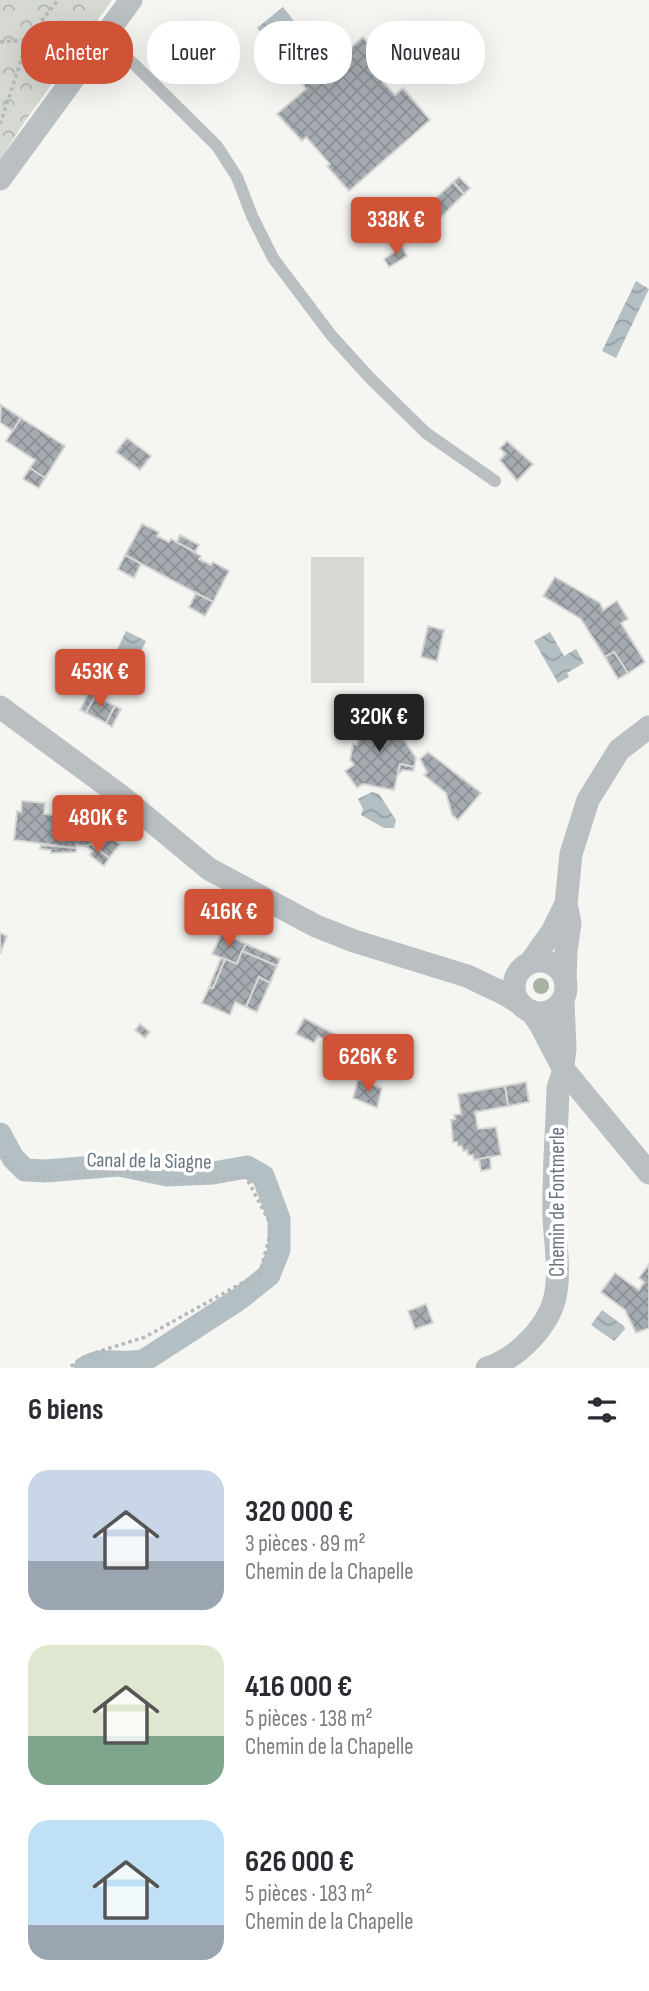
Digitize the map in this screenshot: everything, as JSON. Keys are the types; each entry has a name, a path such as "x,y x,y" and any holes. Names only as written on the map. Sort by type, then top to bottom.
{"street":[{"path":"115,21 131,0"},
{"path":"0,179 69,84"},
{"path":"0,707 121,796 209,869 316,926 467,976 505,994 526,1008 549,1012 564,989 555,965 538,961 488,977 467,976"},
{"path":"649,727 620,750 588,800 571,854 566,904 552,932 516,976 514,991 562,1074 649,1173"},
{"name":"Chemin de Fontmerle","path":"489,1368 513,1355 542,1326 556,1294 554,1217 565,1049 566,951 570,923 566,904"}],"lane":[{"path":"133,63 216,146 237,177 252,216 273,258 331,335 426,433 495,481"}],"path":[{"path":"42,21 58,0"},
{"path":"0,42 21,40"},
{"path":"0,124 21,61"},
{"name":"Canal de la Siagne","path":"0,1149 23,1178 120,1172 167,1181 246,1177 272,1227 260,1273 145,1337 97,1352 80,1359 69,1368"}],"green space":[{"path":"0,0 112,0 97,21 21,21 21,84 52,84 0,160"},
{"path":"311,557 364,557 364,683 311,683"}],"water":[{"path":"283,7 294,21 266,21"},
{"path":"636,281 649,289 616,358 602,351"},
{"path":"126,631 146,641 124,685 106,673"},
{"path":"550,632 564,656 576,649 584,663 567,673 569,677 558,683 534,641"},
{"path":"372,792 379,794 396,820 394,828 384,828 361,815 363,809 358,799"},
{"path":"602,1310 624,1326 625,1329 614,1341 591,1325"}],"building":[{"path":"363,37 366,40 366,84 385,84 395,95 403,88 430,120 349,191 306,137 302,141 277,114 306,89 303,84 352,84 352,47"},
{"path":"459,177 470,188 464,194 453,182"},
{"path":"453,182 464,194 427,231 415,218"},
{"path":"402,247 407,256 389,267 384,259"},
{"path":"1,405 21,418 13,431 0,422"},
{"path":"21,418 65,446 45,478 30,468 35,460 6,441"},
{"path":"127,438 151,456 140,470 116,452"},
{"path":"507,441 533,464 517,481 500,460 505,454 500,448"},
{"path":"30,468 45,478 39,488 23,479"},
{"path":"142,524 159,532 157,536 169,542 171,539 201,556 199,559 211,565 213,562 229,571 213,602 125,555"},
{"path":"180,535 199,545 195,552 177,542"},
{"path":"125,555 141,564 134,578 118,569"},
{"path":"555,577 600,603 603,610 617,601 628,619 621,623 645,662 628,673 614,652 605,657 581,619 543,596"},
{"path":"196,593 213,602 205,616 189,607"},
{"path":"428,626 444,630 437,661 421,657"},
{"path":"614,652 628,673 618,679 605,657"},
{"path":"89,692 95,696 86,713 80,710"},
{"path":"95,696 115,706 106,723 86,713"},
{"path":"115,706 121,709 112,727 106,723"},
{"path":"363,713 388,718 388,723 393,724 416,758 414,767 400,764 394,790 363,784 357,788 345,771 354,765 350,760 353,744 357,744"},
{"path":"428,752 481,793 458,820 452,815 446,793 424,775 427,772 420,759"},
{"path":"400,764 414,767 413,771 403,770 398,774"},
{"path":"22,801 45,803 44,814 56,815 55,820 66,821 66,816 79,817 79,822 91,823 120,844 109,858 91,844 89,847 76,845 76,848 14,840 17,811 21,812"},
{"path":"55,809 68,810 66,821 55,820"},
{"path":"91,844 109,858 104,866 90,855 93,851 86,846"},
{"path":"41,845 76,848 76,852 51,853 51,850 40,849"},
{"path":"0,933 7,936 0,954"},
{"path":"222,933 246,944 237,964 212,954"},
{"path":"246,944 280,959 277,966 242,951"},
{"path":"242,951 277,966 270,983 259,977 246,1007 235,1002 230,1015 202,1003 209,987 213,988 225,959 237,964"},
{"path":"221,958 225,959 213,988 209,987"},
{"path":"259,977 270,983 257,1012 246,1007"},
{"path":"304,1018 338,1036 334,1044 318,1036 314,1043 296,1034"},
{"path":"140,1024 150,1032 145,1038 135,1030"},
{"path":"358,1080 382,1088 377,1108 353,1098"},
{"path":"526,1082 529,1102 508,1106 505,1086"},
{"path":"505,1086 508,1106 475,1112 478,1129 496,1127 501,1155 474,1160 473,1155 468,1155 467,1150 463,1151 462,1146 453,1142 451,1120 455,1119 454,1115 461,1114 458,1094"},
{"path":"490,1157 491,1169 481,1171 479,1159"},
{"path":"649,1264 649,1328 636,1333 625,1310 601,1292 615,1273 639,1290 644,1282 639,1278"},
{"path":"426,1304 433,1323 415,1329 408,1311"}],"waterway":[{"name":"Canal de la Siagne","path":"0,1134 13,1158 25,1170 46,1171 119,1165 167,1175 213,1173 247,1167 263,1176 279,1219 279,1250 269,1275 239,1299 145,1360 99,1362 85,1368"}]}
